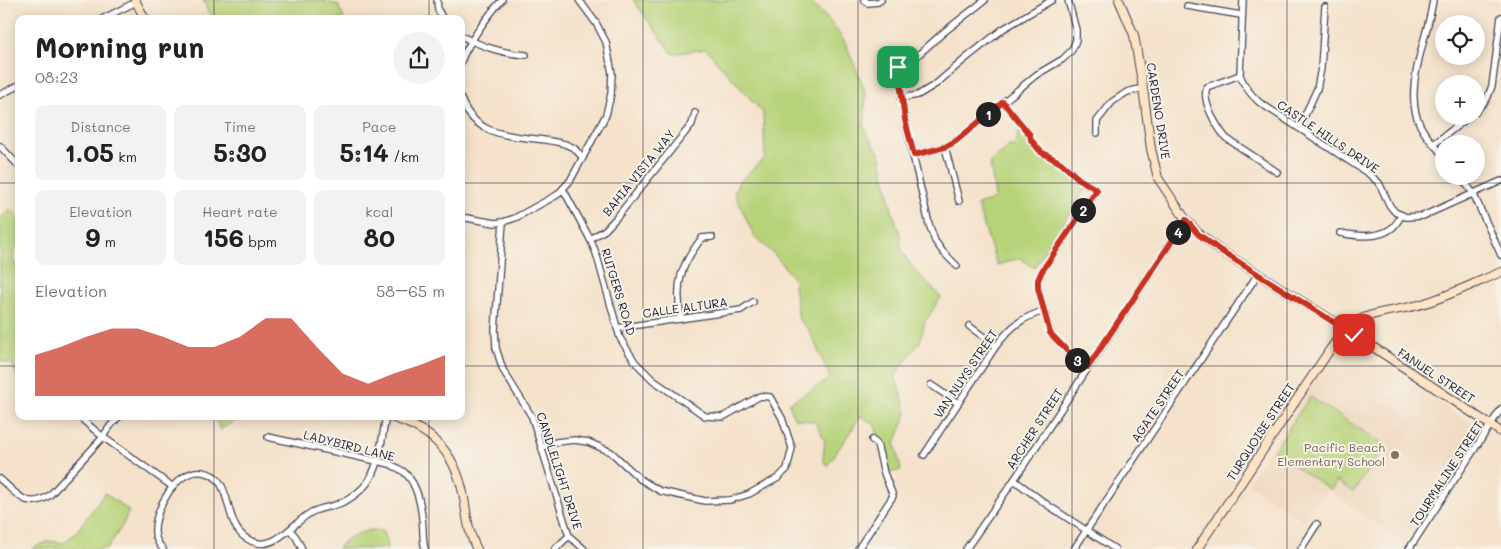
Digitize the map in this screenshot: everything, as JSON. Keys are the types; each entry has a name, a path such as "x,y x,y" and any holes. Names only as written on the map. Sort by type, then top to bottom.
{"street":[{"path":"437,0 441,15"},
{"path":"465,53 502,0"},
{"path":"465,218 496,223 503,222 515,218 557,195 570,181 606,115 611,94 612,73 606,42 596,23 579,0"},
{"path":"864,0 868,3 879,1"},
{"path":"957,266 935,241 929,224 905,120 898,67 918,55 985,0"},
{"path":"901,98 918,95 936,84 1002,29 1052,0"},
{"path":"914,155 945,147 956,141 1036,75 1063,59 1072,50 1076,40 1076,30 1068,0"},
{"name":"CARDENO DRIVE","path":"1119,0 1134,35 1151,149 1158,178 1186,220"},
{"path":"1243,0 1240,75 1207,87 1204,93 1207,104 1226,138 1277,172"},
{"path":"1433,0 1414,85 1413,101 1420,126 1434,144 1458,125"},
{"path":"109,15 135,1 143,15"},
{"path":"1187,6 1241,15"},
{"path":"1299,128 1317,89 1322,68 1325,7"},
{"path":"1485,102 1492,86 1501,17"},
{"path":"465,38 483,47 510,54 526,55"},
{"name":"CASTLE HILLS DRIVE","path":"1240,75 1250,94 1259,102 1369,174 1379,184 1390,206 1395,212 1402,215"},
{"path":"0,95 15,87"},
{"path":"1097,133 1098,121 1112,102 1127,92 1143,88"},
{"path":"1003,102 1030,135 1031,140 1041,152 1061,163 1079,179 1097,190 1042,271 1038,280 1038,288 1050,333 1072,356 1088,367"},
{"path":"465,109 477,124 493,132 565,144 574,148 583,158"},
{"name":"BAHIA VISTA WAY","path":"590,239 605,230 617,218 692,124 695,112"},
{"path":"0,146 15,162"},
{"path":"945,147 959,201"},
{"path":"1340,233 1379,235 1392,228 1402,215 1406,217 1423,216 1501,181"},
{"path":"1467,185 1473,193 1501,255"},
{"name":"RUTGERS ROAD","path":"542,447 556,442 574,440 588,442 611,452 640,480 660,491 705,501 730,500 748,494 778,478 787,469 792,448 782,418 770,397 760,396 723,417 705,416 653,380 634,362 620,338 596,253 563,189"},
{"name":"FANUEL STREET","path":"1186,220 1198,234 1218,249 1501,432"},
{"name":"ARCHER STREET","path":"966,549 1014,480 1186,220"},
{"name":"CANDLELIGHT DRIVE","path":"503,222 495,330 496,348 502,370 532,417 568,536 584,549"},
{"path":"681,318 678,299 680,278 688,257 702,238 712,237"},
{"name":"TURQUOISE STREET","path":"1198,549 1331,348 1346,330 1358,320 1367,316 1421,305 1501,272"},
{"name":"AGATE STREET","path":"1074,549 1258,274"},
{"name":"CALLE ALTURA","path":"617,328 741,310 753,302"},
{"name":"VAN NUYS STREET","path":"924,455 1009,329 1020,321 1044,311"},
{"path":"969,326 996,346"},
{"path":"930,384 958,403"},
{"name":"TOURMALINE STREET","path":"1409,549 1501,409"},
{"path":"83,420 173,487"},
{"path":"0,479 18,497 34,502 45,499 104,437 116,420"},
{"path":"152,548 161,547 155,533 161,505 177,482 191,473 199,471 214,476 220,482 232,515 234,527 244,538 264,544 277,539 312,512 340,503 353,496 367,482 378,462 386,420"},
{"path":"398,420 436,440 448,454 457,470 463,493 468,527 477,549"},
{"name":"LADYBIRD LANE","path":"268,437 390,464 403,471 413,482 419,498 423,540 426,549"},
{"path":"858,549 893,496 884,473 877,444 872,440"},
{"path":"1014,480 1115,549"},
{"path":"1301,549 1317,524"},
{"path":"290,530 302,549"},
{"path":"555,549 568,536"}],"shaded area":[{"path":"1348,340 1479,429 1404,544 1327,489 1304,521 1248,483 1342,341"}],"green space":[{"path":"203,0 320,0 338,5 342,15 211,15 208,12"},
{"path":"633,0 808,0 829,20 845,42 866,93 864,126 880,154 893,214 900,233 901,249 912,267 941,297 925,322 920,341 895,376 907,413 895,443 901,470 889,473 875,425 861,416 827,466 823,460 825,440 815,422 794,418 789,403 825,382 830,377 808,328 799,320 793,278 775,255 754,236 734,192 739,182 765,158 763,113 706,49 673,54"},
{"path":"1020,130 1036,153 1059,166 1085,189 1034,268 1020,258 997,265 977,205 991,201 995,197 990,162 1009,146 1014,146"},
{"path":"10,209 15,213 15,248 13,258 15,264 15,372 13,364 0,361 0,219"},
{"path":"1310,397 1385,445 1353,492 1337,481 1331,490 1273,452"},
{"path":"216,420 234,420 234,421 220,430"},
{"path":"105,493 129,511 107,549 31,549 49,541 64,543 76,532"},
{"path":"370,530 382,531 387,542 387,549 338,549 347,539"}],"place":[{"name":"Pacific Beach Elementary School","path":"1395,455"}],"route":[{"path":"898,67 901,98 914,155 945,147 956,141 1003,102 1030,135 1031,140 1041,152 1061,163 1079,179 1097,190 1042,271 1038,280 1038,288 1050,333 1072,356 1088,367 1186,220 1198,234 1218,249 1354,335"}]}
